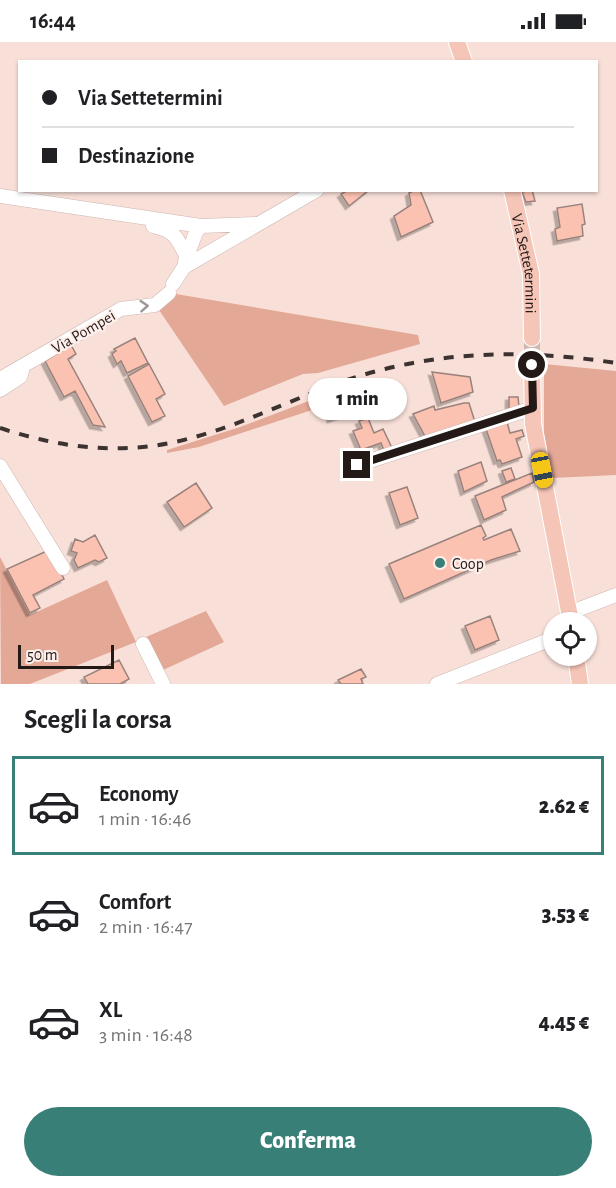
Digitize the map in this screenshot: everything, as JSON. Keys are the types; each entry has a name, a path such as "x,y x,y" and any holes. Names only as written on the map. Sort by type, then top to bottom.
{"main road":[{"path":"457,42 463,60"},
{"name":"Via Settetermini","path":"512,192 531,274 532,338"},
{"path":"532,365 533,424 569,612"},
{"path":"577,666 580,684"}],"street":[{"name":"Via Pompei","path":"0,379 121,309 155,305 171,289 185,263 212,252 313,192"},
{"path":"0,196 206,227 256,224"},
{"path":"108,211 134,222 167,229 180,241 185,263"},
{"path":"206,227 213,243 212,252"},
{"path":"185,263 196,232 206,227"},
{"path":"0,390 20,377 22,367"},
{"path":"357,465 533,408"},
{"path":"0,466 63,568"},
{"path":"582,612 616,595"},
{"path":"437,684 543,642"},
{"path":"143,644 163,684"}],"shaded area":[{"path":"176,294 418,335 420,344 318,373 303,374 224,406 159,310"},
{"path":"544,364 616,371 616,475 552,478 544,433"},
{"path":"314,399 318,408 199,447 167,453 167,450 240,427"},
{"path":"0,557 30,615 107,580 136,642 30,684 1,684"},
{"path":"206,611 224,642 163,670 146,637"}],"building":[{"path":"344,192 366,192 349,206 341,194"},
{"path":"421,192 433,222 401,237 394,216 411,205 409,193"},
{"path":"522,192 533,192 535,201 526,202"},
{"path":"582,204 585,224 582,225 583,236 557,241 555,229 560,227 557,208"},
{"path":"135,338 148,363 127,373 121,361 117,364 112,354 116,351 114,349"},
{"path":"71,345 76,354 68,359 105,427 93,425 75,391 64,397 45,361"},
{"path":"149,364 165,394 156,399 165,416 152,422 128,376"},
{"path":"432,372 470,377 473,392 441,403"},
{"path":"509,397 518,397 519,407 509,411"},
{"path":"338,402 343,415 331,419 326,406"},
{"path":"469,403 475,422 426,438 413,414 434,406 435,410"},
{"path":"368,418 374,433 383,429 393,450 385,453 381,443 361,450 353,431 362,428 359,421"},
{"path":"507,422 510,433 522,430 524,436 516,439 522,457 502,464 500,460 497,461 486,429"},
{"path":"481,462 487,481 464,492 458,471"},
{"path":"511,468 515,479 506,482 502,471"},
{"path":"532,473 534,482 502,497 506,510 484,520 475,496"},
{"path":"196,483 212,508 184,527 167,502"},
{"path":"407,487 418,518 400,525 389,493"},
{"name":"Coop","path":"481,525 486,536 484,540 511,529 520,551 491,560 404,599 389,564"},
{"path":"95,535 107,558 99,562 95,560 78,568 74,560 77,553 71,551 75,539 83,542"},
{"path":"49,550 64,579 33,595 40,608 30,613 7,569"},
{"path":"490,616 499,640 475,650 465,626"},
{"path":"119,660 129,679 120,684 88,684 84,677"},
{"path":"361,669 366,677 361,679 363,684 341,684 338,680"}],"tunnel":[{"path":"532,338 532,365"}],"railway":[{"path":"0,428 43,440 87,447 153,446 202,435 358,376 414,363 443,358 500,354 558,356 616,363"}],"place":[{"name":"Coop","path":"440,563"}],"route":[{"path":"357,465 533,408 532,365"}]}
